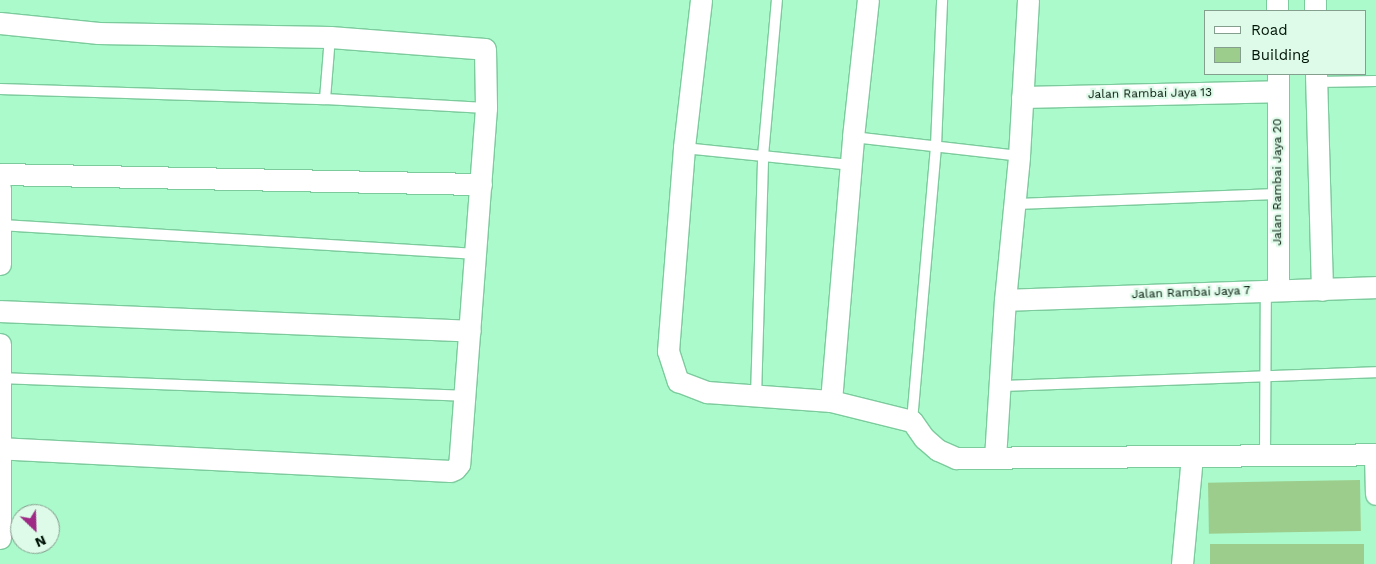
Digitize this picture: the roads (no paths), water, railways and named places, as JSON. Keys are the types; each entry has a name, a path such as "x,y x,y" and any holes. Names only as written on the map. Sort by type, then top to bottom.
{"street":[{"path":"701,0 684,148 668,351 678,380 707,392 831,401 912,421 924,438 938,450 956,458 1375,454 1376,494"},
{"path":"831,401 852,137 868,0"},
{"path":"995,458 1005,300 1019,156 1028,0"},
{"path":"0,23 98,33 330,37 485,48 486,108 465,396 459,464 455,469 450,471 1,448"},
{"path":"1316,78 1322,290"},
{"name":"Jalan Rambai Jaya 13","path":"1022,97 1278,83"},
{"name":"Jalan Rambai Jaya 20","path":"1272,290 1278,194 1278,83"},
{"path":"0,174 481,184"},
{"path":"0,188 0,264"},
{"name":"Jalan Rambai Jaya 7","path":"1005,300 1376,287"},
{"path":"0,311 470,331"},
{"path":"0,344 0,538"},
{"path":"1182,564 1192,456"}],"lane":[{"path":"756,397 764,156 777,0"},
{"path":"912,421 936,146 942,0"},
{"path":"325,99 330,37"},
{"path":"1316,78 1376,81"},
{"path":"0,88 325,99 486,108"},
{"path":"852,137 1019,156"},
{"path":"684,148 850,165"},
{"path":"1015,204 1278,194"},
{"path":"1,225 476,254"},
{"path":"1265,455 1265,376 1272,290"},
{"path":"1001,386 1376,372"},
{"path":"1,378 465,396"}]}
